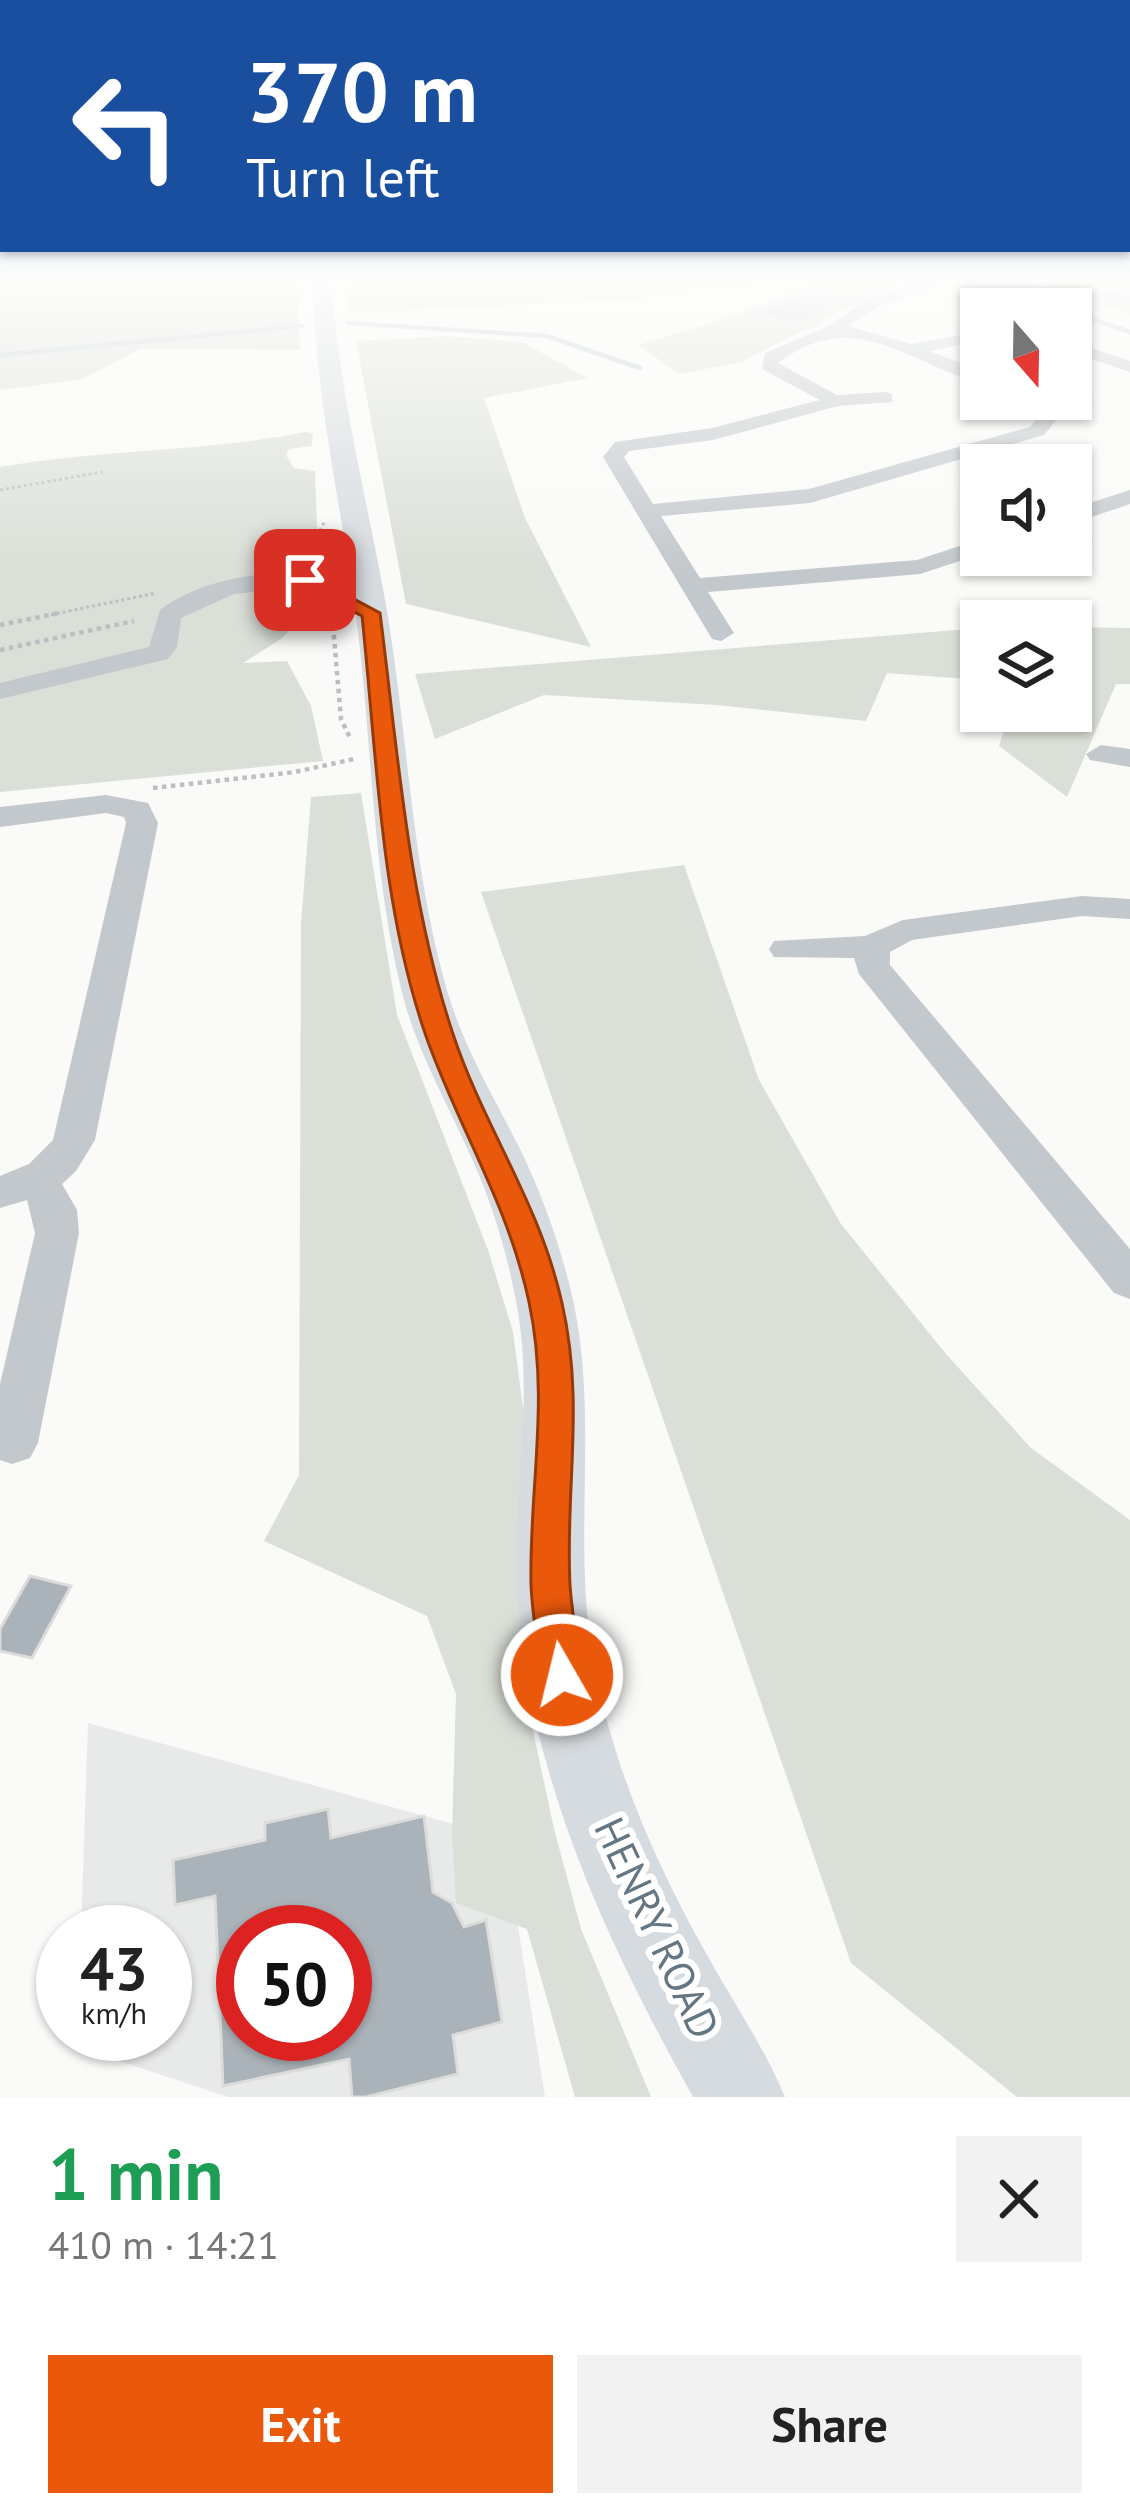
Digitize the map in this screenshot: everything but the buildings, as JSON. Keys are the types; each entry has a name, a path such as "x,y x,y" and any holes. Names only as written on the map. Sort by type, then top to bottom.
{"main road":[{"name":"HENRY ROAD","path":"331,377 365,581 407,913 424,988 441,1040 524,1221 547,1306 560,1413 550,1584 568,1706 616,1858 698,2024 741,2097"}],"street":[{"path":"792,377 826,394 830,401"},
{"path":"721,632 614,457 622,446 713,434 812,411 830,401 884,398"},
{"path":"646,511 810,496 1037,431 1046,420"},
{"path":"1092,510 1130,497"},
{"path":"693,586 920,567 960,553"},
{"path":"0,691 158,653 164,647 169,615 176,607 244,587 297,588 365,581"},
{"path":"297,588 365,581"},
{"path":"0,817 128,806 142,818 74,1140 62,1162 18,1186 56,1210 57,1233 13,1443"},
{"path":"787,949 872,947 903,931 1082,906 1130,909"},
{"path":"872,947 872,966 1130,1281"}],"path":[{"path":"0,490 103,472"},
{"path":"244,587 236,576 299,553 313,542 328,512"},
{"path":"128,806 126,793 295,772 359,758 341,719 333,625 297,588"},
{"path":"0,625 160,592"},
{"path":"0,650 134,621"}],"shaded area":[{"path":"0,377 87,377 83,379 0,390"},
{"path":"363,377 588,378 484,398 525,518 591,647 406,604"},
{"path":"313,434 312,446 289,449 286,455 294,468 315,471 317,529 323,532 318,539 324,541 325,552 309,563 258,572 269,593 296,596 306,614 281,639 243,663 287,661 311,706 323,761 0,792 0,467"},
{"path":"1092,627 1130,628 1130,684 1116,684 1067,797 999,746 1003,732 1092,732"},
{"path":"960,630 960,678 887,673 866,721 717,705 544,695 435,739 415,674"},
{"path":"361,793 397,1015 488,1250 513,1332 527,1438 519,1591 524,1689 554,1829 581,1929 651,2097 575,2097 527,1929 456,1903 452,1834 456,1694 427,1616 264,1541 299,1475 301,924 311,797"},
{"path":"684,865 759,1080 841,1224 946,1354 1031,1448 1130,1520 1130,2097 1017,2097 851,1963 481,892"},
{"path":"88,1723 504,1838 545,2097 228,2097 119,2061 192,2061 192,1905 82,1905"}],"route":[{"path":"305,580 371,613 397,842 416,956 441,1040 524,1221 547,1306 560,1413 550,1584 562,1675"}]}
